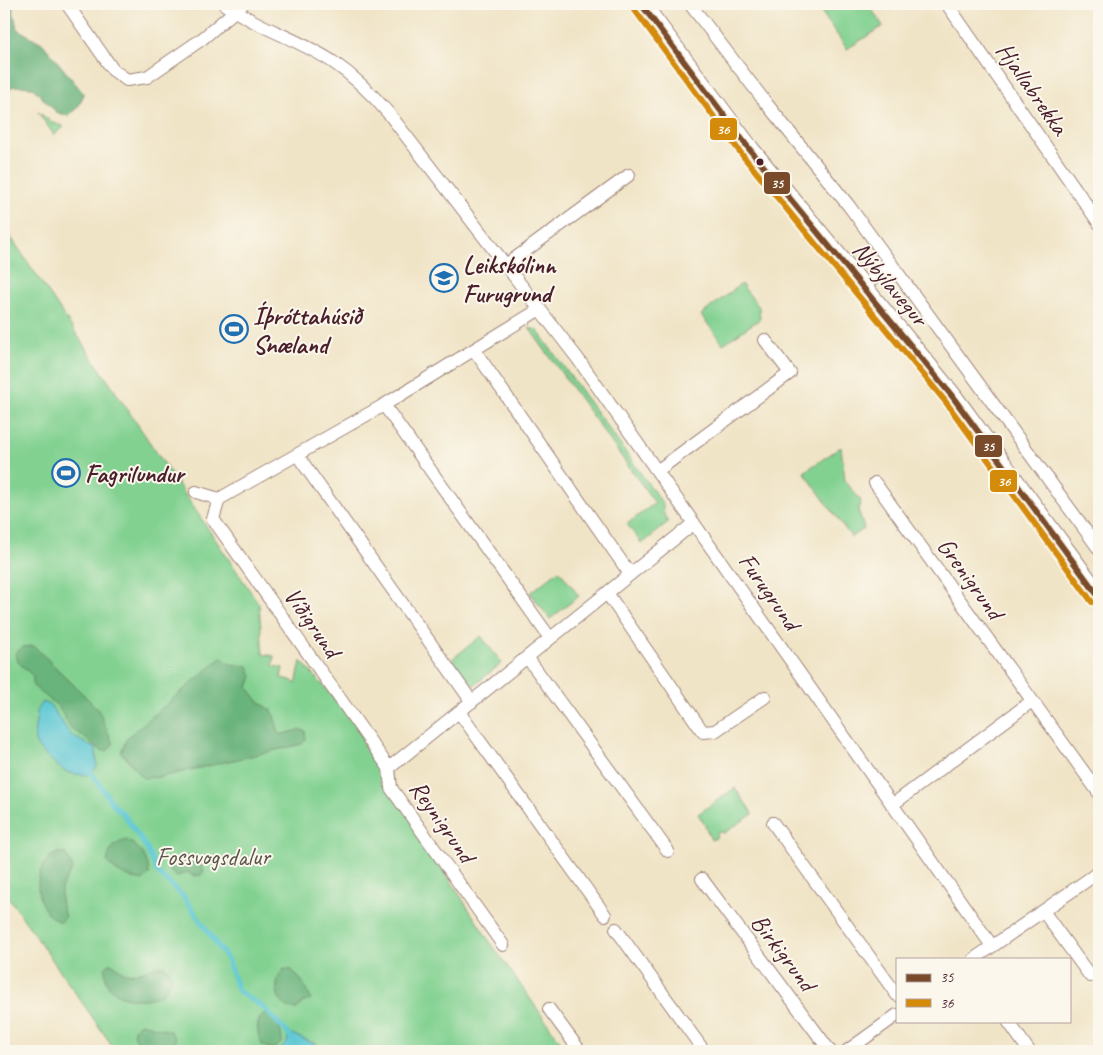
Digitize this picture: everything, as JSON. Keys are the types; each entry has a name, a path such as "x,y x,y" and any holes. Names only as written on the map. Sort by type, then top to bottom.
{"main road":[{"name":"Nýbýlavegur","path":"641,4 750,150 952,396 1099,597"}],"street":[{"name":"Furugrund","path":"67,4 112,70 126,80 147,77 202,39 234,6 332,62 372,95 578,359 992,946"},
{"name":"Nýbýlavegur","path":"690,4 766,103 849,206 1099,548"},
{"name":"Hjallabrekka","path":"948,4 1099,222"},
{"path":"506,265 628,175"},
{"path":"862,288 891,263"},
{"path":"196,492 219,499 298,456 475,351 540,310"},
{"path":"657,471 790,373 765,340"},
{"path":"475,351 630,574"},
{"path":"384,405 550,638"},
{"path":"298,456 472,702"},
{"name":"Grenigrund","path":"875,483 1099,793"},
{"name":"Víðigrund","path":"219,499 213,520 389,768"},
{"name":"Reynigrund","path":"503,945 391,788 389,768 694,523"},
{"path":"607,593 704,732 715,732 765,697"},
{"path":"527,657 668,851"},
{"path":"892,805 1032,701"},
{"path":"460,712 605,915"},
{"path":"773,823 896,994"},
{"path":"975,958 1099,872"},
{"name":"Birkigrund","path":"702,879 830,1051"},
{"path":"1042,911 1090,976 1099,974"},
{"path":"616,929 704,1051"},
{"path":"549,1009 580,1051"},
{"path":"849,1051 896,1016"},
{"path":"1009,1022 1030,1051"}],"green space":[{"path":"4,4 12,4 17,29 42,43 84,94 78,107 68,116 56,112 32,87 14,86 4,93"},
{"path":"816,4 868,4 883,26 847,49"},
{"path":"38,112 53,123 63,126 63,128 54,135"},
{"name":"Fossvogsdalur","path":"4,227 259,604 263,654 274,656 273,666 283,668 281,678 291,680 296,684 301,661 357,723 386,765 398,799 488,939 567,1051 116,1051 4,891"},
{"path":"741,284 759,307 760,319 723,344 701,315"},
{"path":"529,328 537,330 663,504 663,512 668,522 642,544 627,524 655,503"},
{"path":"841,447 845,481 861,501 858,509 864,529 851,537 804,472"},
{"path":"559,570 579,596 550,619 530,593"},
{"path":"481,636 502,663 473,686 452,659"},
{"path":"34,646 98,709 113,744 107,751 101,750 71,728 58,706 33,686 33,676 19,663 15,654 23,647"},
{"path":"222,657 229,664 248,666 252,676 248,688 260,703 272,710 280,735 299,730 305,731 306,740 302,744 161,777 143,778 121,752 127,738"},
{"path":"735,788 753,814 724,833 718,832 716,838 711,840 698,814"},
{"path":"127,840 140,850 148,864 149,875 143,881 123,874 107,862 113,847"},
{"path":"57,853 65,853 73,868 61,888 61,900 65,918 61,922 46,912 39,895 38,886 42,868 48,859"},
{"path":"192,855 198,860 204,871 201,875 193,876 187,872 176,877 169,870 171,863"},
{"path":"110,963 126,973 141,972 154,967 165,966 172,977 166,990 160,995 146,999 130,998 117,994 108,986 105,968"},
{"path":"284,969 292,970 302,981 311,999 302,1003 297,1009 284,1005 278,994 278,981"},
{"path":"265,1013 275,1021 281,1033 282,1042 274,1049 263,1046 259,1038 258,1024"},
{"path":"141,1023 170,1031 175,1038 175,1044 168,1051 156,1051 144,1046 133,1034 135,1027"}],"water":[{"path":"43,702 50,705 72,736 96,749 97,767 88,775 72,774 64,771 38,747 35,739 36,720 38,708"},
{"path":"292,1034 315,1044 324,1051 279,1051 287,1043 288,1035"}],"waterway":[{"path":"87,766 112,803 124,815 146,847 158,873 183,896 227,959 238,991 263,1007 293,1039"}],"transit line":[{"name":"35","path":"641,4 750,150 952,396 1099,597"},
{"name":"36","path":"634,9 743,156 945,401 1092,602"}],"place":[{"name":"Leikskólinn Furugrund","path":"444,278"},
{"name":"Íþróttahúsið Snæland","path":"234,329"},
{"name":"Fagrilundur","path":"66,473"}]}
